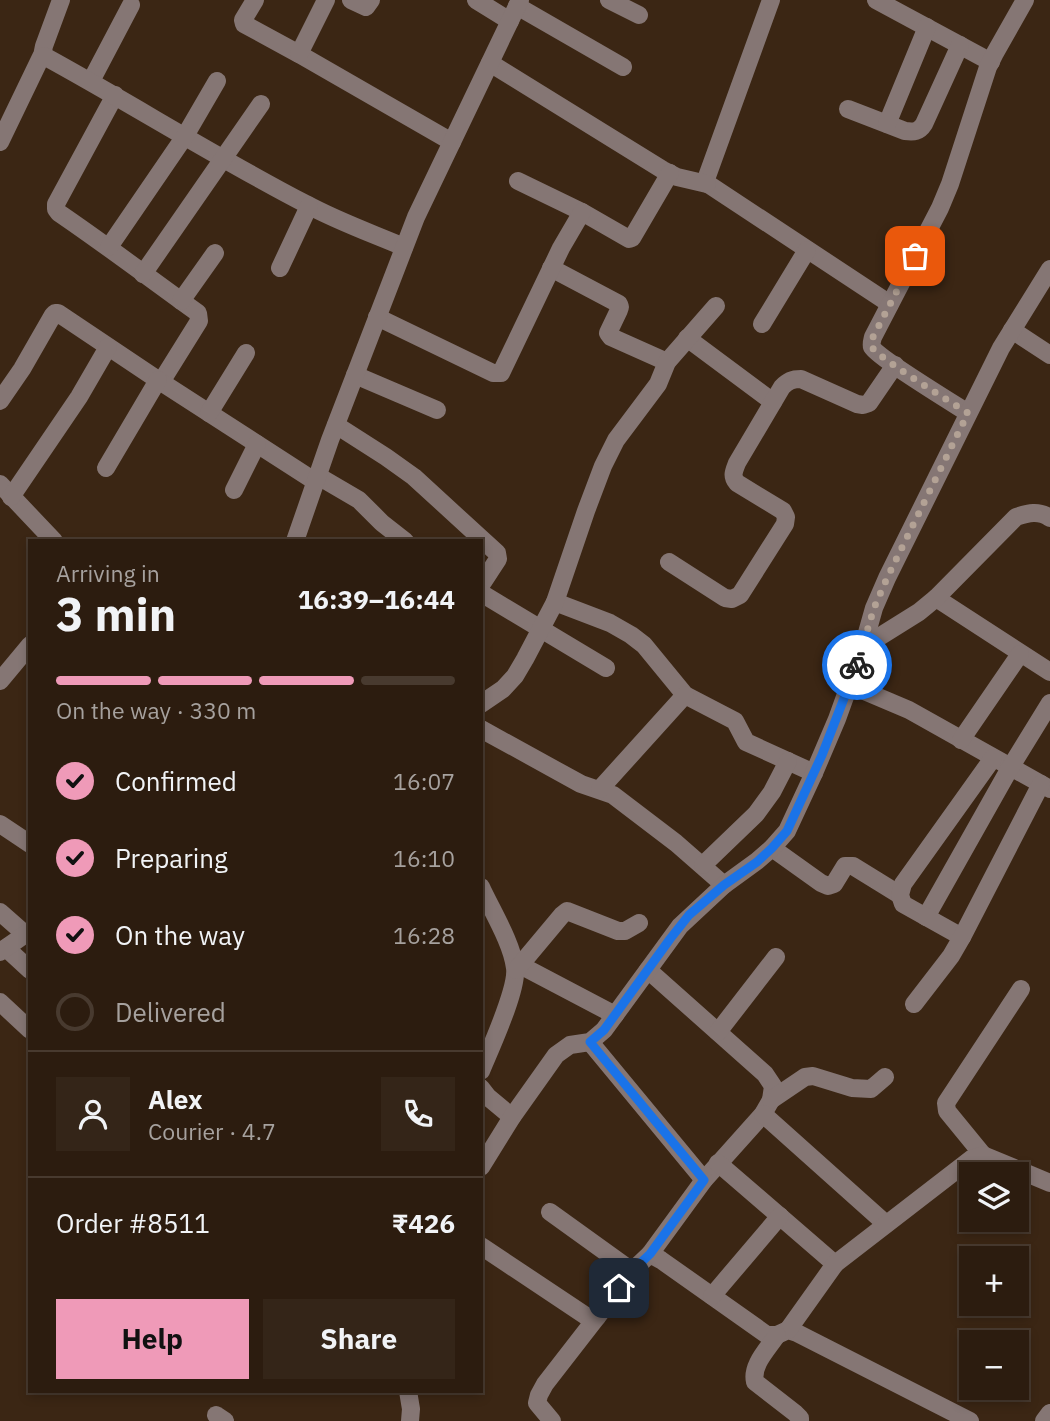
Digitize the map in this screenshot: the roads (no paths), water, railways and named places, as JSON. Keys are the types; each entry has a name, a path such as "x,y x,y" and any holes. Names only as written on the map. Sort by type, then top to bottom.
{"street":[{"path":"0,142 42,56 61,0"},
{"path":"255,0 243,20 244,24 452,142"},
{"path":"299,54 326,0"},
{"path":"351,0 366,7 371,0"},
{"path":"476,0 516,9 623,67"},
{"path":"610,0 639,15"},
{"path":"707,184 704,179 771,0"},
{"path":"876,0 991,62"},
{"path":"968,413 895,365 871,345 945,196 991,62 1025,0"},
{"path":"91,81 131,5"},
{"path":"296,539 336,425 416,217 516,9"},
{"path":"887,124 927,27"},
{"path":"848,108 905,131 920,130 960,45"},
{"path":"42,56 115,94 223,159 309,206 404,247"},
{"path":"490,63 677,177 707,184 890,304"},
{"path":"109,247 184,136 217,81"},
{"path":"106,468 159,381 200,321 198,313 56,209 56,204 115,94"},
{"path":"143,274 261,104"},
{"path":"518,181 582,212 624,238 632,238 670,173"},
{"path":"280,268 309,206"},
{"path":"377,317 493,373 501,373 561,248 582,212"},
{"path":"762,324 807,250"},
{"path":"181,301 215,253"},
{"path":"551,268 619,304 608,333 611,337 667,362"},
{"path":"483,1164 556,1055 570,1045 590,1042 604,1030 689,915 724,885 757,862 787,831 850,685 874,608 887,578 1001,348 1050,269"},
{"path":"483,703 503,689 515,676 555,602 586,511 616,440 657,384 667,362 716,306"},
{"path":"0,401 55,313 257,444 359,500 402,539"},
{"path":"1012,330 1050,355"},
{"path":"687,338 773,402"},
{"path":"52,539 6,490 79,397 108,347"},
{"path":"209,413 246,353"},
{"path":"669,562 725,598 732,599 740,595 785,524 786,517 783,511 737,483 733,474 782,387 794,379 801,379 863,405 869,402 895,365"},
{"path":"355,375 437,410"},
{"path":"336,425 414,477 482,539"},
{"path":"234,491 257,444"},
{"path":"863,647 919,612 936,598 1016,517 1030,512 1044,513 1050,518"},
{"path":"483,540 497,553 498,559 483,582"},
{"path":"483,594 606,668"},
{"path":"936,598 1050,672"},
{"path":"555,602 610,623 631,635 644,645 685,695 735,721 746,742 814,773"},
{"path":"0,681 28,647"},
{"path":"961,740 1020,654"},
{"path":"850,685 909,710 1045,787 951,956 914,1004"},
{"path":"600,789 685,695"},
{"path":"926,917 1050,703"},
{"path":"483,730 564,776 612,795 703,865 724,885"},
{"path":"962,937 903,904 900,895 903,884 993,758"},
{"path":"703,865 756,814 772,792 788,761"},
{"path":"0,824 28,843"},
{"path":"772,848 828,886 834,884 845,866 853,866 900,895"},
{"path":"483,891 518,968 615,1015"},
{"path":"483,1066 511,996 518,968 562,915 567,911 618,931 625,931 639,923"},
{"path":"0,912 27,932 3,950 28,969"},
{"path":"718,1032 776,957"},
{"path":"648,970 765,1074 772,1086 767,1107"},
{"path":"1021,989 946,1103 947,1111 983,1156 1050,1183"},
{"path":"0,1002 28,1028"},
{"path":"590,1042 704,1180"},
{"path":"552,1421 537,1403 545,1384 632,1271 650,1254 704,1180 767,1107 805,1077 813,1076 872,1090 885,1077"},
{"path":"483,1091 512,1117"},
{"path":"767,1107 886,1224"},
{"path":"800,1421 795,1413 755,1382 753,1374 757,1365 835,1264 971,1159 983,1156"},
{"path":"718,1163 835,1264"},
{"path":"550,1212 632,1271"},
{"path":"712,1296 780,1216"},
{"path":"483,1247 580,1313 597,1317"},
{"path":"650,1254 767,1335 797,1333 951,1417 970,1421"},
{"path":"408,1393 411,1421"},
{"path":"1044,1421 1050,1413"}]}
